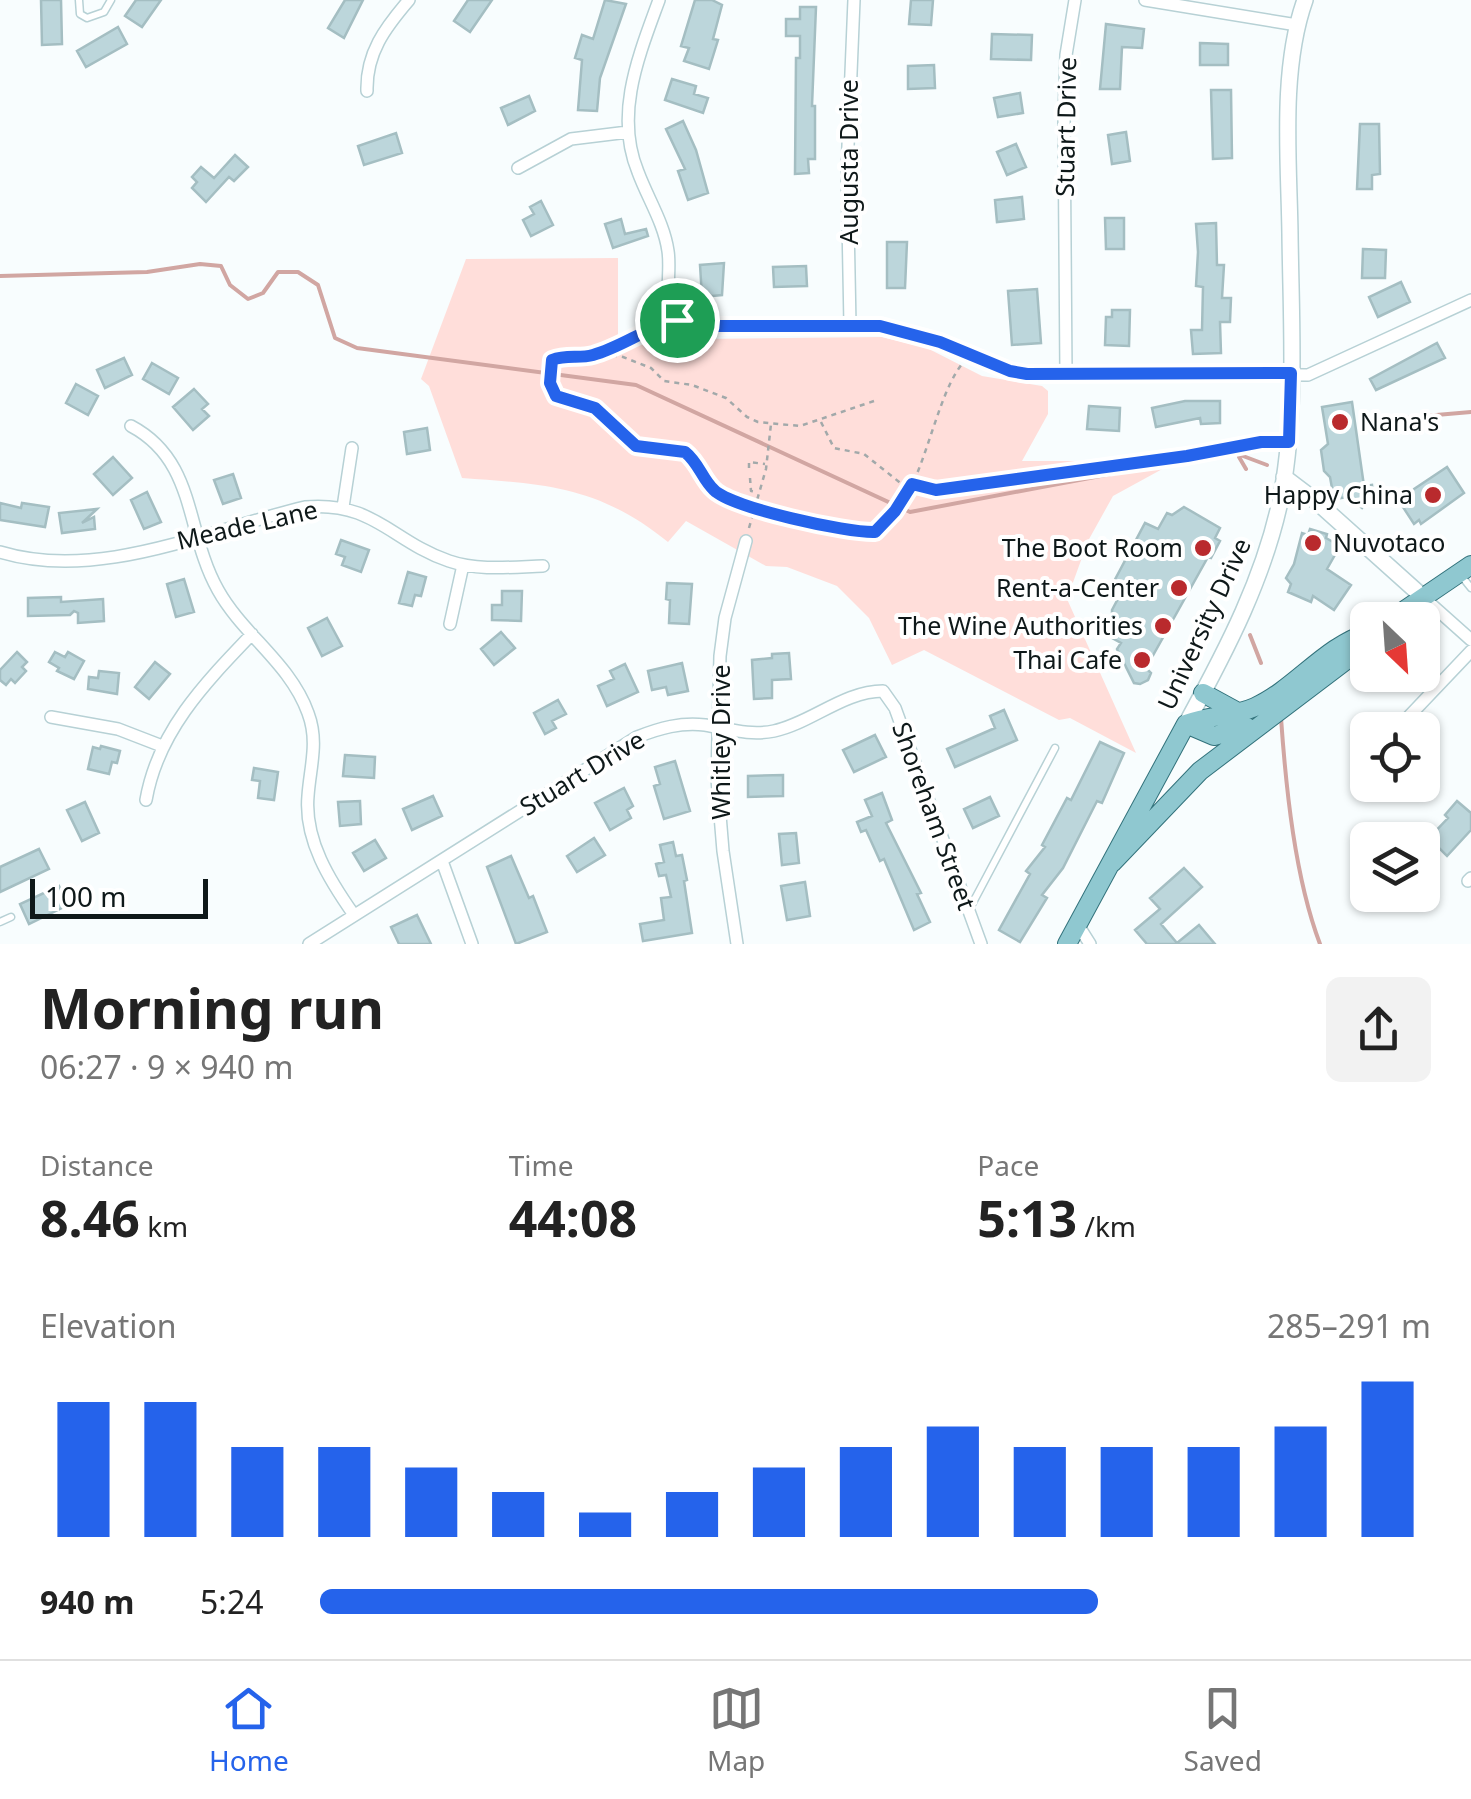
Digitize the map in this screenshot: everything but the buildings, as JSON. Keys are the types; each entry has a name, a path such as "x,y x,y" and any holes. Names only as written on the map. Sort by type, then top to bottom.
{"main road":[{"path":"1418,602 1467,575"},
{"path":"1186,724 1201,718 1225,717 1262,703 1350,645"},
{"path":"1112,862 1180,789 1350,657"},
{"path":"1203,692 1236,712"},
{"path":"1186,724 1214,736 1258,725"},
{"name":"University Drive","path":"1067,944 1186,724"}],"street":[{"path":"367,92 367,72 374,49 410,0"},
{"path":"659,0 631,88 628,132 638,173 668,251 669,304 677,320 692,326 850,325 906,331 1010,371 1316,374 1471,300"},
{"name":"Augusta Drive","path":"850,325 846,170 854,0"},
{"name":"Stuart Drive","path":"1066,374 1064,115 1066,55 1075,0"},
{"path":"1145,0 1296,26"},
{"name":"University Drive","path":"1186,724 1256,580 1270,540 1284,477 1291,373 1290,78 1296,26 1305,0"},
{"path":"518,168 570,139 628,132"},
{"path":"132,426 152,437 173,462 219,592 286,673 307,710 314,748 307,798 311,830 330,879 354,915"},
{"path":"343,507 352,448"},
{"path":"1284,477 1468,637"},
{"name":"Meade Lane","path":"0,552 48,562 93,561 304,506 343,507 372,518 423,550 463,565 542,566"},
{"name":"Whitley Drive","path":"736,944 720,815 718,728 720,656 746,542"},
{"path":"450,624 463,565"},
{"path":"146,800 162,746 181,714 252,634"},
{"path":"1413,712 1471,652"},
{"name":"Stuart Drive","path":"310,944 638,738 672,726 740,733 772,731 870,691 882,690"},
{"name":"Shoreham Street","path":"882,690 896,708 981,944"},
{"path":"51,718 118,728 162,746"},
{"path":"442,860 472,944"},
{"path":"1078,925 1090,944"}],"lane":[{"path":"79,0 80,14 87,18 104,12 110,0"},
{"path":"1468,637 1471,622"},
{"path":"968,911 1055,748"},
{"path":"0,922 11,917"}],"path":[{"path":"598,353 659,324 677,320"},
{"path":"568,346 570,354"},
{"path":"874,400 800,426 751,420 726,398 692,385 664,381 651,368 623,357 570,354 552,360 551,365 550,383 556,396 595,408 636,446 685,452 718,494 804,522 869,533 875,532 895,511 920,472 947,386 968,355"},
{"path":"820,420 834,448 864,454 911,487 936,490 1187,456 1261,442 1289,442"},
{"path":"746,542 766,464 771,422"},
{"path":"749,468 750,462 766,464"},
{"path":"750,478 751,491 759,492"}],"shaded area":[{"path":"618,258 618,340 882,337 927,348 982,376 1042,386 1048,391 1048,414 1022,461 1177,461 1113,496 1088,541 1067,599 1136,753 1070,718 1059,720 924,650 892,665 869,618 837,586 787,567 766,566 686,521 668,542 595,499 547,486 462,478 429,386 421,379 466,259"}],"waterway":[{"path":"0,276 147,272 200,264 221,266 230,285 248,299 263,293 278,272 298,272 318,285 335,338 357,348 636,385 910,512 1222,453 1235,453 1267,465"},
{"path":"1390,419 1471,412"},
{"path":"1239,457 1246,469"},
{"path":"1250,635 1261,663"},
{"path":"1281,718 1298,862 1320,944"}],"place":[{"name":"Nana's","path":"1340,422"},
{"name":"Happy China","path":"1433,495"},
{"name":"Nuvotaco","path":"1313,543"},
{"name":"The Boot Room","path":"1203,548"},
{"name":"Rent-a-Center","path":"1179,588"},
{"name":"The Wine Authorities","path":"1163,626"},
{"name":"Thai Cafe","path":"1142,660"}],"route":[{"path":"677,320 692,326 880,326 940,342 1010,371 1027,374 1291,373 1289,442 1261,442 1187,456 936,490 912,484 895,511 875,532 849,531 804,522 718,494 685,452 636,446 595,408 556,396 550,383 552,360 570,354 592,355 659,324 677,320"}]}
